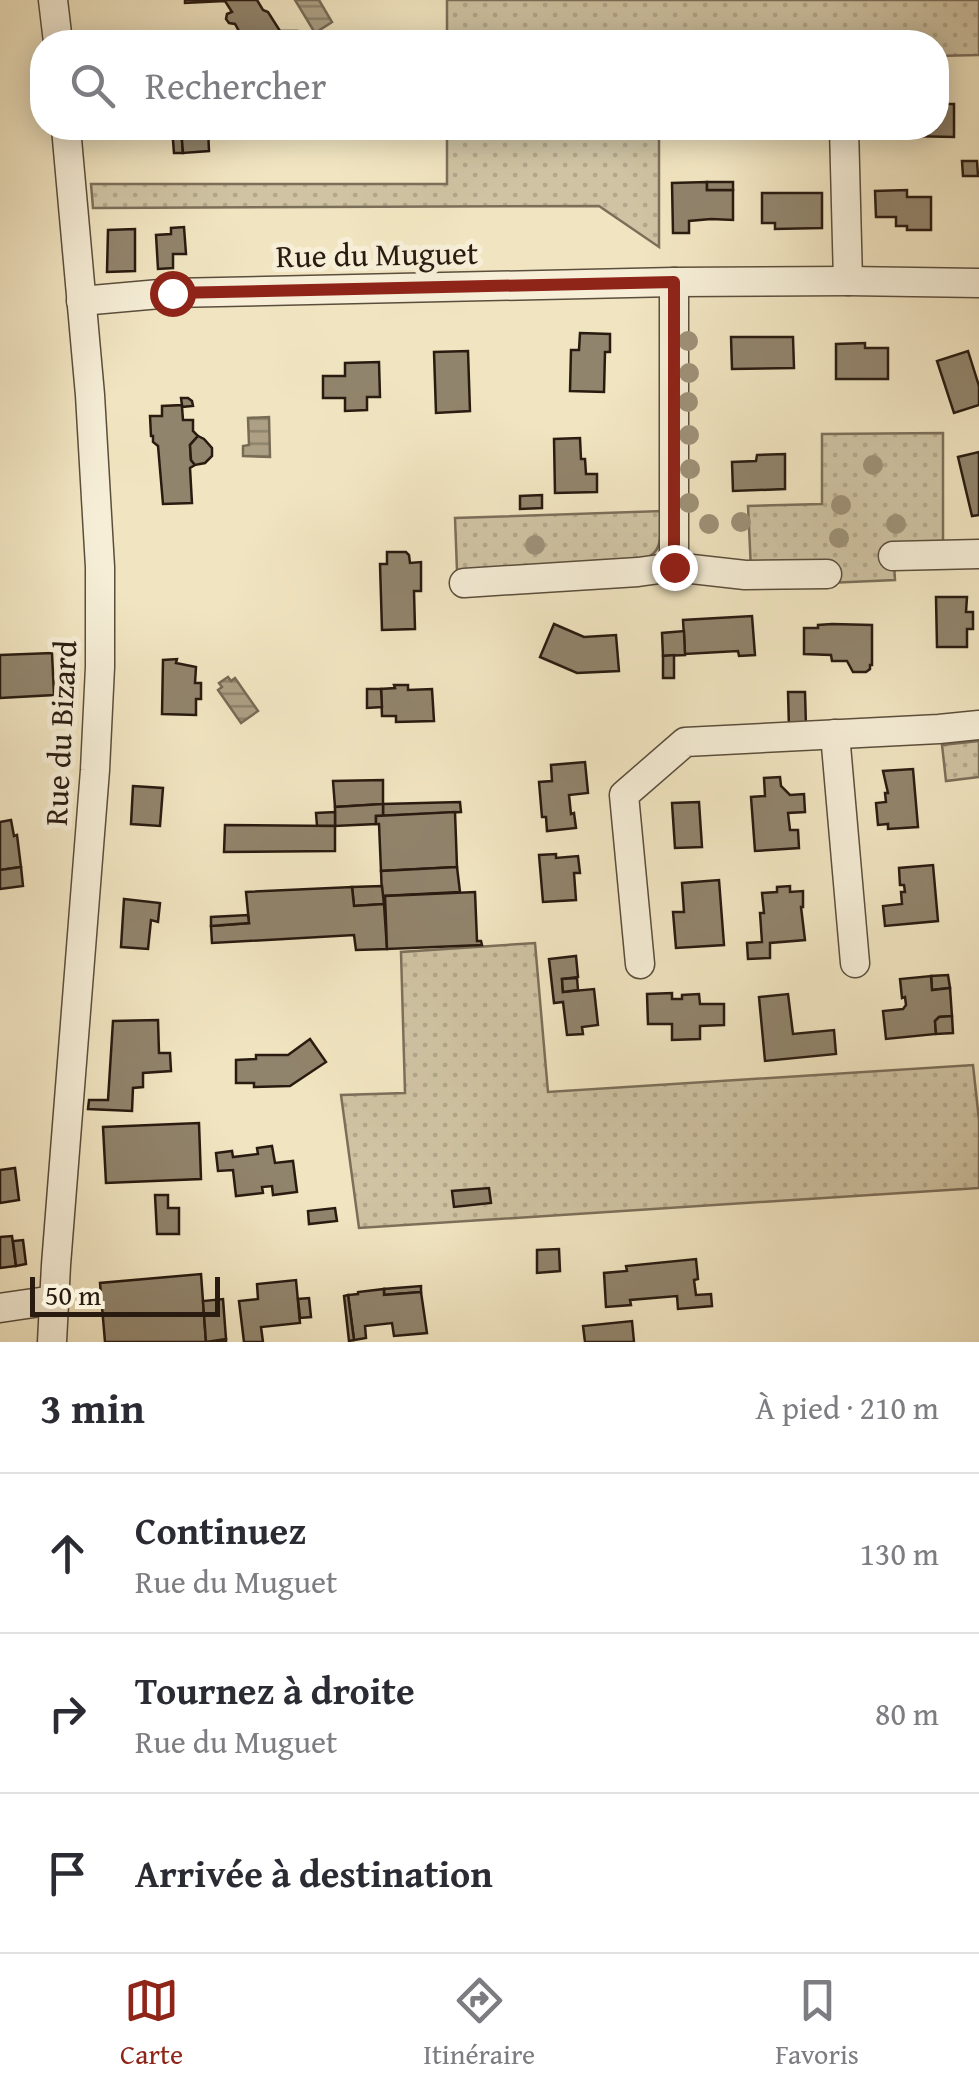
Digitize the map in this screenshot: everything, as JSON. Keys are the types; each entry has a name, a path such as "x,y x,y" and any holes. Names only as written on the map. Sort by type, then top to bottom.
{"street":[{"path":"53,0 57,30"},
{"name":"Rue du Bizard","path":"52,1342 100,667 100,567 67,140"},
{"path":"844,140 848,280"},
{"path":"674,282 674,567"},
{"name":"Rue du Muguet","path":"82,301 172,293 674,282 979,283"},
{"path":"893,556 979,554"},
{"path":"464,583 674,567 744,575 827,574"},
{"path":"640,964 624,795 686,742 979,725"},
{"path":"835,734 856,963"},
{"path":"0,1308 54,1300"}],"shaded area":[{"path":"295,0 319,0 332,22 313,30"},
{"path":"447,0 979,0 979,55 949,56 949,30 447,30"},
{"path":"447,140 659,140 659,247 599,206 93,208 91,184 447,184"},
{"path":"269,417 270,457 243,456 243,446 249,445 248,418"},
{"path":"943,433 943,543 893,546 895,580 827,583 751,570 748,506 822,504 822,434"},
{"path":"662,511 657,549 646,558 623,565 457,571 455,518"},
{"path":"228,677 231,681 235,678 258,711 241,723 218,690 222,687 219,683"},
{"path":"979,741 979,777 946,781 942,745"},
{"path":"535,943 548,1092 973,1065 979,1120 979,1188 359,1228 341,1095 405,1093 401,952"}],"building":[{"path":"185,0 257,0 279,30 238,30 226,19 232,12 225,1"},
{"path":"949,104 954,104 954,137 949,137"},
{"path":"173,140 182,140 183,153 174,153"},
{"path":"182,140 209,140 209,151 183,153"},
{"path":"962,161 977,161 978,176 963,176"},
{"path":"707,182 707,190 733,190 733,220 689,221 689,233 673,233 672,183"},
{"path":"707,182 733,182 733,190 707,190"},
{"path":"907,190 907,197 931,197 931,230 907,230 907,226 896,226 896,217 876,217 875,191"},
{"path":"762,193 822,193 822,228 775,229 775,223 762,223"},
{"path":"184,227 186,254 173,254 173,268 158,269 156,235 171,234 171,228"},
{"path":"135,229 135,271 107,272 108,230"},
{"path":"580,333 610,334 610,352 605,352 604,392 570,391 571,350 579,350"},
{"path":"731,337 793,337 794,368 732,369"},
{"path":"865,343 865,348 888,348 888,379 836,379 836,344"},
{"path":"468,351 470,411 436,413 434,352"},
{"path":"968,351 979,386 979,405 954,413 937,361"},
{"path":"379,362 380,397 367,397 367,410 345,411 345,398 323,398 323,376 345,376 345,363"},
{"path":"181,398 192,401 193,406 182,407 183,420 193,420 193,431 198,436 190,445 195,465 190,468 192,503 163,504 158,446 151,436 150,416 162,416 162,406 182,405"},
{"path":"198,436 212,448 212,456 195,465 190,445"},
{"path":"580,438 586,474 597,474 597,492 555,493 554,439"},
{"path":"979,452 979,515 972,516 958,457"},
{"path":"785,454 785,489 733,491 732,462 756,461 757,455"},
{"path":"542,495 542,508 520,509 520,496"},
{"path":"387,552 406,552 410,563 421,562 421,591 414,591 415,629 382,630 380,564 387,564"},
{"path":"936,597 967,597 966,612 973,612 973,629 967,629 967,647 937,647"},
{"path":"752,616 755,655 739,656 738,651 685,654 683,620"},
{"path":"554,624 584,637 616,635 619,671 577,673 540,657"},
{"path":"872,625 870,669 853,672 847,661 832,661 831,655 804,654 804,628"},
{"path":"684,631 685,655 663,656 662,633"},
{"path":"52,653 54,695 0,698 0,655"},
{"path":"674,655 674,678 663,678 663,656"},
{"path":"177,659 176,663 196,667 195,683 201,683 201,699 196,699 196,715 162,714 163,660"},
{"path":"394,685 408,685 408,690 432,689 434,721 396,722 396,716 382,716 381,689 395,688"},
{"path":"367,689 381,689 382,707 367,708"},
{"path":"788,692 805,692 806,727 789,728"},
{"path":"585,762 588,793 569,795 576,828 547,831 539,782 552,781 551,765"},
{"path":"913,769 918,827 888,829 888,824 878,825 876,803 886,802 888,793 883,771"},
{"path":"780,777 781,786 790,795 804,794 805,812 788,813 790,830 798,830 799,848 755,851 751,797 765,796 764,778"},
{"path":"383,780 383,804 335,807 333,781"},
{"path":"133,786 163,788 160,826 131,824"},
{"path":"460,802 461,812 383,816 383,804"},
{"path":"699,802 702,847 675,848 672,803"},
{"path":"383,804 383,816 376,816 376,824 335,826 335,807"},
{"path":"335,812 335,826 317,826 316,813"},
{"path":"455,812 457,867 381,871 376,816"},
{"path":"11,820 21,867 0,870 0,822"},
{"path":"225,825 335,826 335,851 224,852"},
{"path":"556,854 556,858 578,856 580,873 574,873 576,900 543,902 539,855"},
{"path":"933,865 938,921 885,926 883,906 902,904 901,892 905,892 904,885 900,885 899,868"},
{"path":"21,867 23,886 0,889 0,870"},
{"path":"457,867 460,892 382,896 381,871"},
{"path":"719,880 724,945 676,948 673,912 684,912 682,883"},
{"path":"382,886 384,904 354,906 352,887"},
{"path":"790,886 790,892 803,891 805,940 770,943 770,958 748,959 747,943 762,942 762,893"},
{"path":"352,887 354,906 384,904 387,949 356,950 354,935 212,943 211,926 249,923 246,892"},
{"path":"475,892 477,941 482,945 387,949 385,896"},
{"path":"124,899 160,903 158,922 151,920 148,949 121,947"},
{"path":"248,915 249,923 211,926 211,917"},
{"path":"576,956 578,977 562,979 563,992 594,989 598,1025 582,1027 583,1034 567,1035 563,1002 554,1003 549,959"},
{"path":"948,975 950,988 932,990 931,976"},
{"path":"931,976 932,990 950,988 952,1016 935,1021 936,1034 886,1039 883,1011 903,1009 906,1005 900,979"},
{"path":"577,978 578,990 563,992 562,979"},
{"path":"672,993 672,999 699,994 700,1004 724,1004 724,1025 700,1026 700,1039 672,1040 672,1024 648,1024 647,994"},
{"path":"788,994 793,1034 834,1030 836,1054 765,1061 759,997"},
{"path":"952,1016 953,1033 936,1034 935,1021"},
{"path":"158,1020 159,1053 170,1053 171,1071 143,1073 143,1087 133,1088 132,1111 88,1109 89,1100 108,1100 113,1021"},
{"path":"310,1039 326,1062 290,1086 236,1083 236,1060 256,1059 256,1055 288,1055"},
{"path":"199,1123 201,1179 106,1183 103,1127"},
{"path":"272,1146 275,1163 293,1161 297,1192 273,1195 272,1186 262,1187 263,1193 236,1196 233,1170 218,1171 216,1153 232,1151 233,1157 258,1154 257,1148"},
{"path":"15,1168 19,1200 0,1203 0,1170"},
{"path":"489,1188 491,1203 454,1207 452,1191"},
{"path":"155,1195 168,1195 168,1208 179,1208 179,1234 157,1234"},
{"path":"335,1208 337,1221 309,1224 308,1211"},
{"path":"12,1236 16,1266 0,1268 0,1237"},
{"path":"23,1240 26,1264 16,1266 13,1241"},
{"path":"559,1249 560,1271 537,1273 537,1250"},
{"path":"696,1259 696,1295 711,1294 712,1306 678,1309 677,1296 630,1300 631,1305 606,1307 604,1273 627,1271 626,1266"},
{"path":"201,1274 206,1342 105,1342 100,1283"},
{"path":"296,1280 300,1323 261,1327 263,1342 244,1342 239,1301 258,1299 257,1284"},
{"path":"421,1286 421,1292 384,1295 384,1289"},
{"path":"384,1289 384,1295 421,1292 427,1333 394,1336 392,1323 365,1326 366,1338 354,1340 348,1295"},
{"path":"348,1295 354,1340 349,1341 344,1296"},
{"path":"309,1298 311,1317 300,1318 298,1299"},
{"path":"223,1299 226,1339 206,1342 203,1301"},
{"path":"632,1321 634,1342 585,1342 583,1326"}],"route":[{"path":"172,293 674,282 674,567"}]}
